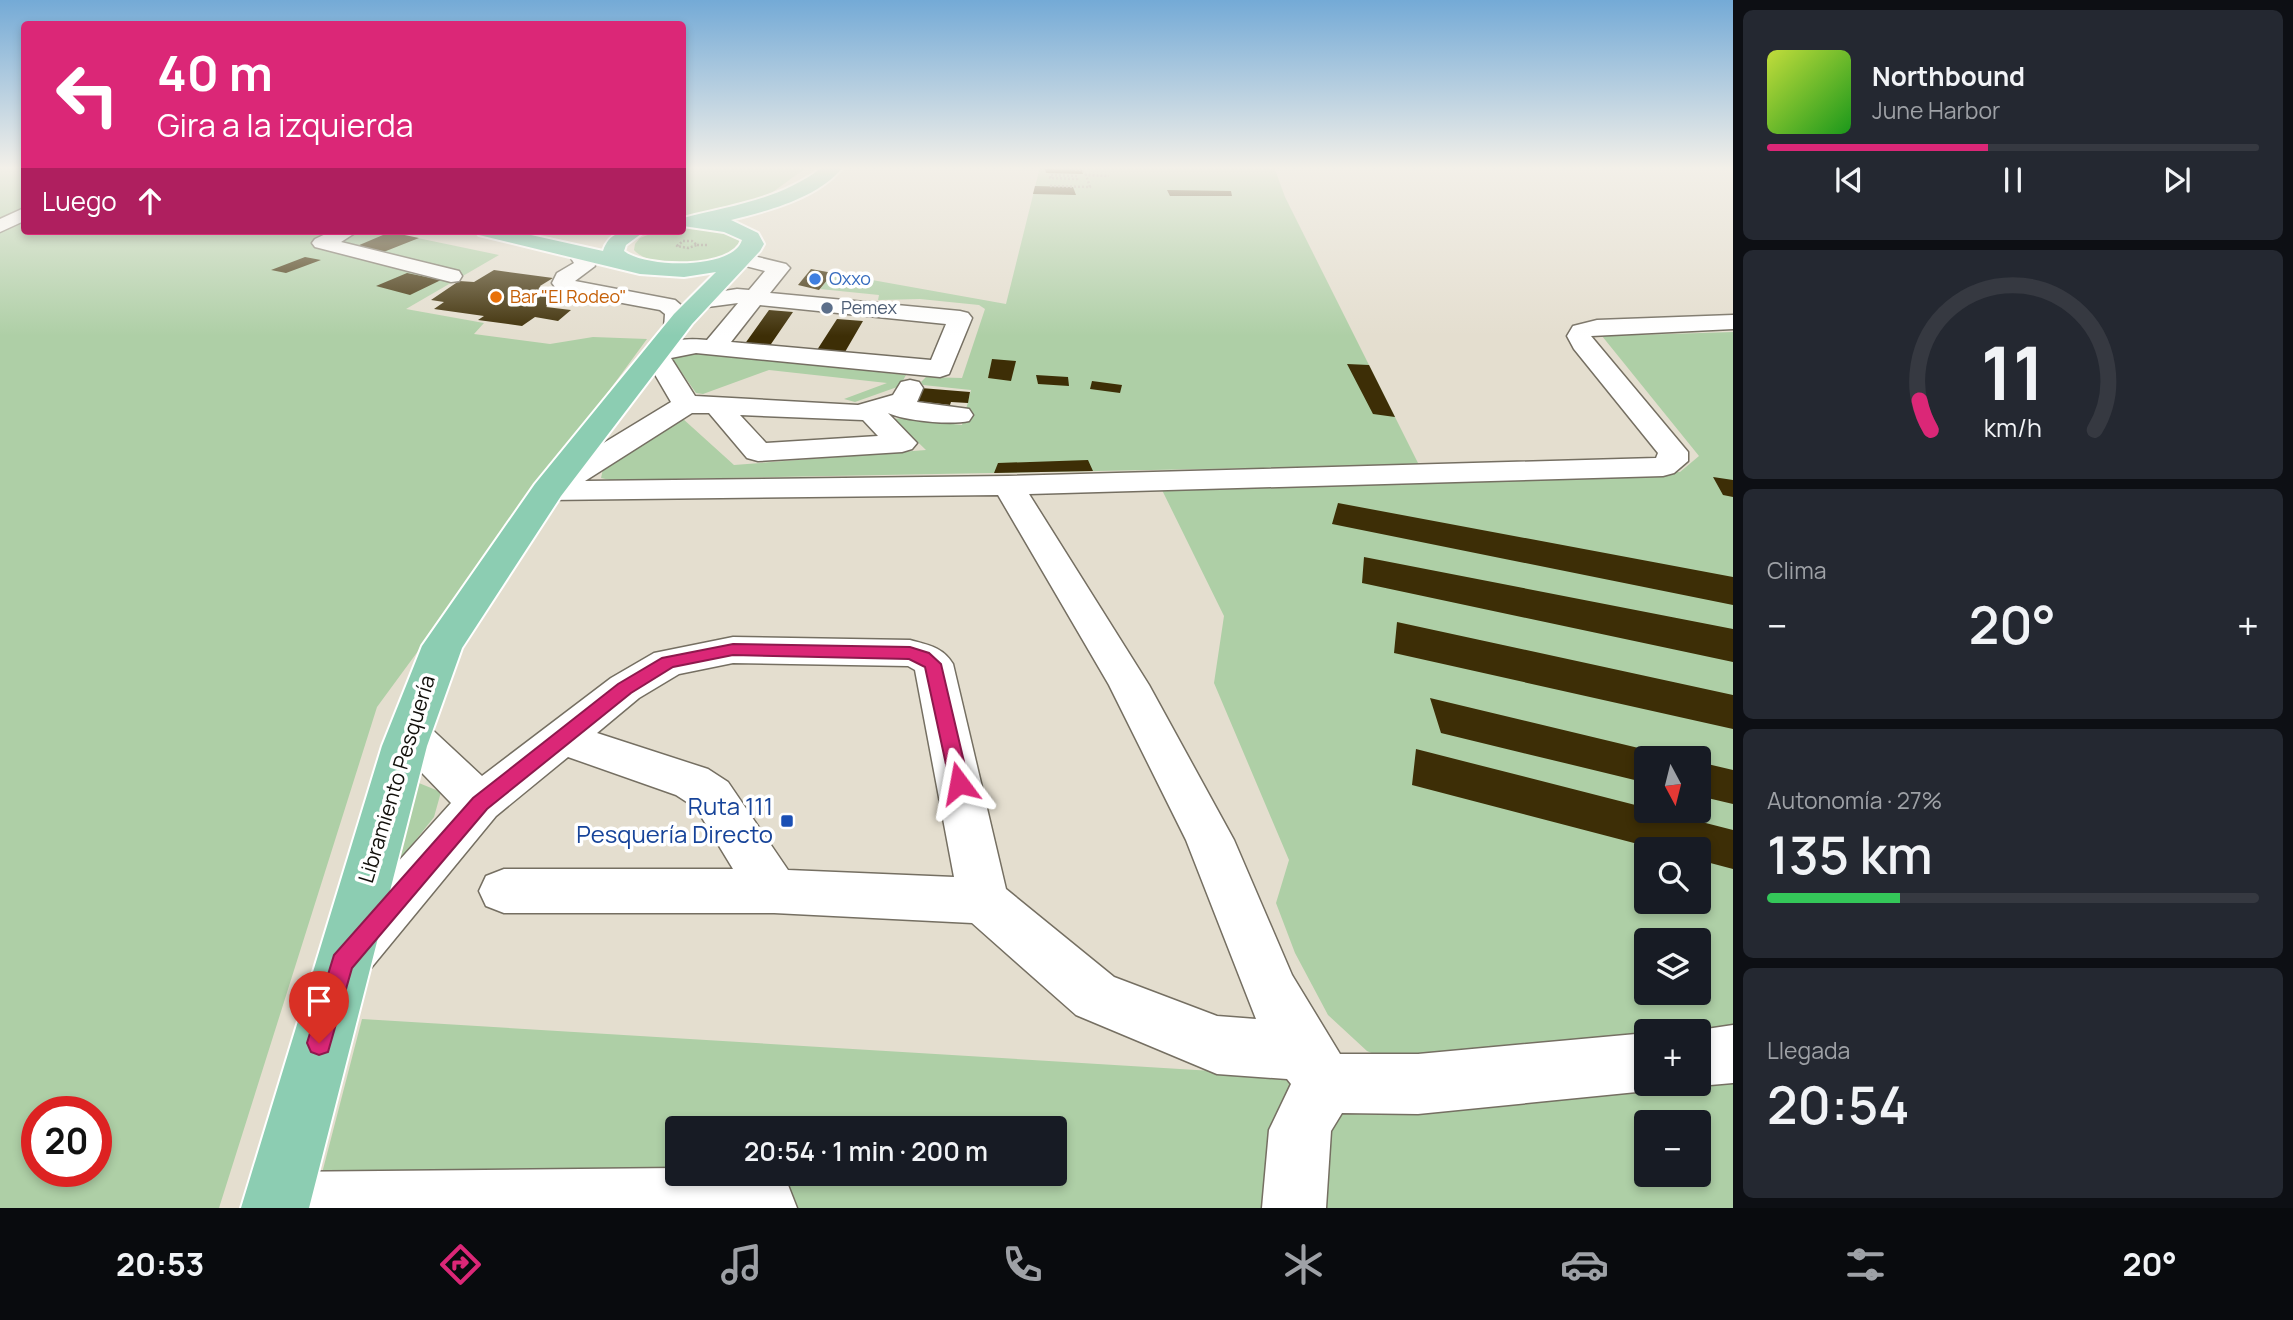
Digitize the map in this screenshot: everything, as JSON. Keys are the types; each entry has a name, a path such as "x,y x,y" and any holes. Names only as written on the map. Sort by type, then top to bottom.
{"main road":[{"path":"686,228 720,224 743,230 753,241 747,253"},
{"path":"627,235 613,247 616,256 634,266 669,270 702,268 730,261 747,253 770,232"},
{"path":"520,235 579,242"},
{"path":"551,235 579,242 634,266 688,280 694,285 699,296 702,319"},
{"name":"Libramiento Pesquería","path":"276,1206 342,963 409,733 429,674 442,646 547,491 702,319 747,253"}],"street":[{"path":"339,235 322,243 451,276"},
{"path":"579,242 584,266 565,278 563,283 566,286 667,305 677,312 702,319 783,354 892,338 818,303 702,319"},
{"path":"686,404 702,319 779,268 747,253"},
{"path":"783,354 818,303"},
{"path":"547,491 1008,485 1663,467 1673,461 1673,452 1579,336 1582,331 1597,327 1733,322"},
{"path":"547,491 686,404 858,413 909,390 900,409 959,415"},
{"path":"716,405 758,452 902,443 869,410"},
{"path":"1008,485 1129,685 1210,840 1272,993 1314,1068 1311,1106 1300,1130 1294,1208"},
{"path":"342,963 480,803 560,738 625,688 668,663 733,650 910,653 933,664 983,901"},
{"path":"409,733 480,803"},
{"path":"560,738 692,782 712,794 774,891"},
{"path":"504,891 774,891 983,901 1096,996 1217,1045 1367,1082 1418,1084 1634,1063"},
{"path":"1711,1056 1733,1054"},
{"path":"276,1206 743,1199 765,1208"}],"path":[{"path":"682,235 677,246 688,248 698,245 692,241 686,230"}],"green space":[{"path":"0,223 21,223 21,235 403,235 499,255 406,309 484,323 474,334 550,344 593,337 647,339 377,707 219,1208 0,1208"},
{"path":"1026,223 1298,223 1419,465 610,480 601,478 603,469 682,418 734,465 926,450 894,419 962,425 971,390 923,385 921,382 926,377 962,378 985,309 979,305 920,299 878,300 879,295 820,289 833,273 1006,304"},
{"path":"686,227 713,227 743,240 735,251 722,258 681,264 642,256 634,250 640,238 648,235 686,235"},
{"path":"1733,332 1733,1208 313,1208 362,1019 1262,1074 1414,1072 1367,1051 1328,1015 1295,953 1276,903 1289,860 1214,683 1224,616 1162,490 1680,472 1699,456 1602,336"},
{"path":"684,351 906,375 900,386 855,402 844,399 887,383 769,370 703,394 696,393 668,353"},
{"path":"409,779 441,792 434,817 378,888"}],"building":[{"path":"383,235 419,238 381,253 357,246"},
{"path":"305,257 321,260 286,273 271,270"},
{"name":"Oxxo","path":"811,269 833,273 819,290 798,285"},
{"name":"Bar \"El Rodeo\"","path":"494,270 553,278 540,286 543,292 560,295 546,307 571,310 558,321 535,317 522,326 478,320 484,316 434,309 444,302 431,300 459,281 474,282"},
{"path":"407,273 441,280 410,295 376,286"},
{"path":"769,310 793,312 769,347 744,345"},
{"path":"837,319 863,321 845,352 817,350"},
{"path":"992,359 1016,361 1011,381 988,378"},
{"path":"1347,364 1369,365 1395,417 1373,414"},
{"path":"1036,375 1068,377 1069,386 1038,384"},
{"path":"1092,381 1122,385 1120,393 1090,389"},
{"path":"921,388 970,392 968,403 951,402 950,405 916,401"},
{"path":"1088,460 1093,471 994,473 998,463"},
{"path":"1713,477 1733,480 1733,497 1723,495"},
{"path":"1338,503 1733,577 1733,605 1332,524"},
{"path":"1364,557 1733,629 1733,662 1362,583"},
{"path":"1397,622 1733,695 1733,729 1394,653"},
{"path":"1430,698 1634,747 1634,780 1441,733"},
{"path":"1416,749 1634,805 1634,823 1706,823 1733,830 1733,869 1711,863 1711,837 1634,837 1634,843 1412,785"},
{"path":"1712,765 1733,770 1733,804 1712,799"}],"place":[{"name":"Oxxo","path":"815,279"},
{"name":"Bar \"El Rodeo\"","path":"496,297"},
{"name":"Pemex","path":"827,308"},
{"name":"Ruta 111 Pesquería Directo","path":"787,821"}],"route":[{"path":"319,1043 342,963 480,803 625,688 668,663 733,650 910,653 923,657 933,664 959,783"}]}
